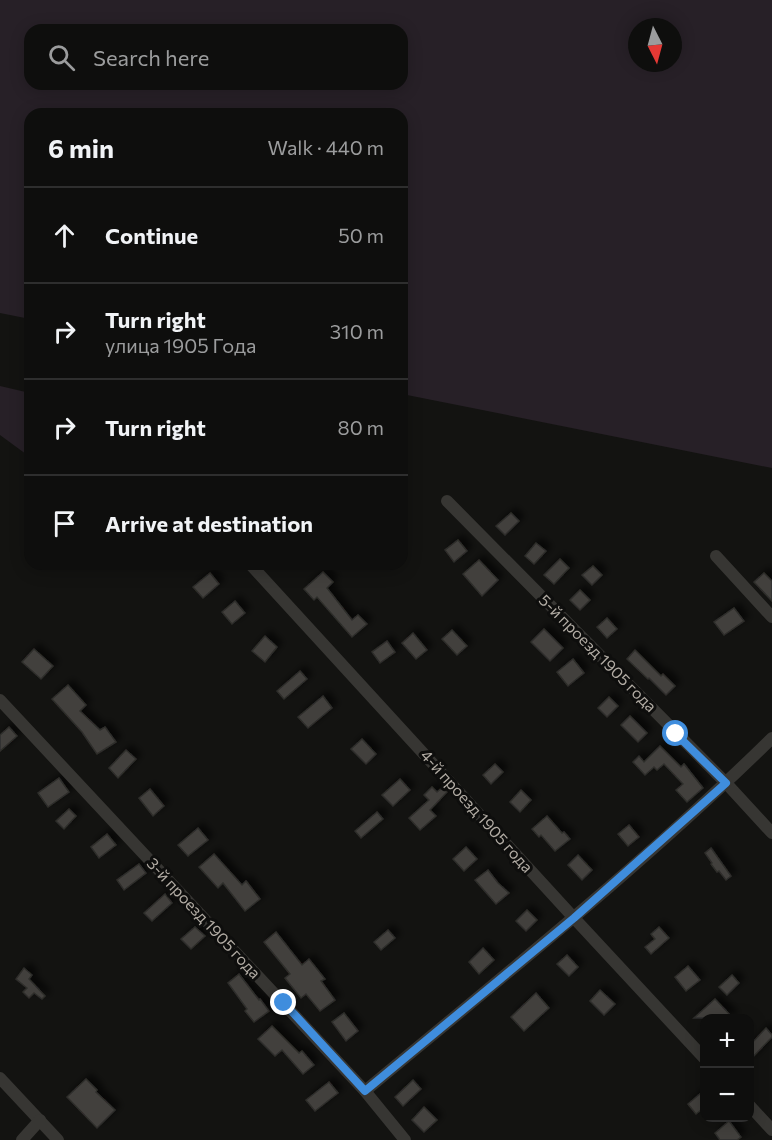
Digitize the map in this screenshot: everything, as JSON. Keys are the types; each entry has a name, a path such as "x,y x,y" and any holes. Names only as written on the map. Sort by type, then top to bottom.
{"street":[{"name":"5-й проезд 1905 года","path":"447,501 726,783 772,833"},
{"path":"716,556 772,617"},
{"name":"4-й проезд 1905 года","path":"255,570 700,1053"},
{"name":"3-й проезд 1905 года","path":"0,700 365,1091 405,1140"},
{"path":"365,1091 574,918 726,783 772,738"},
{"path":"0,1078 58,1140"},
{"path":"754,1110 772,1130"},
{"path":"22,1140 40,1120"}],"shaded area":[{"path":"0,0 772,0 772,468 408,395 408,108 24,108 24,318 0,313"},
{"path":"0,386 24,392 24,453 0,435"}],"building":[{"path":"511,513 519,521 505,535 496,526"},
{"path":"458,540 467,551 454,562 445,550"},
{"path":"536,543 546,551 534,564 525,556"},
{"path":"560,559 569,568 554,584 544,575"},
{"path":"479,560 498,580 482,596 463,574"},
{"path":"593,566 602,575 592,585 582,575"},
{"path":"323,572 333,582 327,588 352,620 358,615 367,624 352,637 317,597 314,600 304,589"},
{"path":"210,573 219,584 203,598 193,587"},
{"path":"764,573 772,581 772,601 754,582"},
{"path":"580,590 590,600 580,610 570,600"},
{"path":"235,601 245,613 232,624 222,612"},
{"path":"734,608 744,621 724,635 714,622"},
{"path":"607,618 617,629 607,638 597,627"},
{"path":"544,629 563,648 550,661 531,642"},
{"path":"452,630 467,646 457,655 442,639"},
{"path":"413,633 427,650 416,659 402,643"},
{"path":"265,636 277,647 265,662 252,651"},
{"path":"387,641 395,652 380,663 372,652"},
{"path":"34,649 53,666 41,679 22,662"},
{"path":"635,650 661,676 663,674 675,686 666,695 627,659"},
{"path":"573,659 584,673 568,686 557,672"},
{"path":"300,671 307,679 284,699 277,691"},
{"path":"68,685 86,705 80,711 100,730 105,727 116,742 97,754 82,732 52,699"},
{"path":"323,696 332,708 308,728 298,717"},
{"path":"609,697 618,706 607,717 598,708"},
{"path":"630,716 647,733 638,742 621,725"},
{"path":"9,727 17,736 0,751 0,735"},
{"path":"362,739 376,754 366,764 351,749"},
{"path":"660,746 681,767 684,764 703,788 687,802 676,790 683,784 664,764 657,770 654,767 645,775 633,762 639,756 644,762"},
{"path":"126,750 136,759 118,778 109,768"},
{"path":"495,764 503,772 491,784 483,775"},
{"path":"59,778 69,792 48,807 38,793"},
{"path":"400,779 410,790 393,806 382,795"},
{"path":"432,787 437,792 443,787 447,792 430,810 436,816 420,830 409,818 429,800 424,795"},
{"path":"150,789 164,806 153,816 139,798"},
{"path":"521,790 531,800 520,812 510,802"},
{"path":"69,809 76,816 64,829 56,821"},
{"path":"377,812 383,819 361,838 355,831"},
{"path":"547,816 570,839 555,851 541,835 539,837 532,829"},
{"path":"629,825 639,837 628,846 618,834"},
{"path":"198,828 208,840 188,856 178,845"},
{"path":"107,834 116,845 99,858 91,847"},
{"path":"466,847 477,859 464,871 453,859"},
{"path":"711,848 731,876 726,880 719,871 717,872 705,853"},
{"path":"214,854 242,885 246,881 260,899 245,911 223,883 218,888 199,867"},
{"path":"578,855 592,870 582,880 568,865"},
{"path":"139,864 146,873 124,890 117,880"},
{"path":"488,870 509,893 496,904 475,880"},
{"path":"165,894 172,903 152,921 144,913"},
{"path":"527,910 537,920 526,931 516,921"},
{"path":"195,927 205,936 191,949 181,939"},
{"path":"659,927 669,938 651,954 645,947 655,939 651,934"},
{"path":"388,930 395,938 381,950 374,942"},
{"path":"276,932 302,965 309,959 325,979 321,981 335,1000 320,1011 306,994 301,998 285,978 290,974 264,942"},
{"path":"483,948 494,960 479,974 469,962"},
{"path":"567,955 578,967 569,976 557,964"},
{"path":"688,966 700,980 686,991 675,977"},
{"path":"24,968 32,975 29,979 45,996 42,999 34,993 29,998 23,992 27,988 16,979"},
{"path":"239,974 269,1011 254,1022 228,983"},
{"path":"732,975 739,983 727,995 719,987"},
{"path":"600,990 615,1004 604,1015 590,1001"},
{"path":"536,993 549,1008 524,1031 511,1017"},
{"path":"715,999 729,1014 700,1014 700,1018 694,1018"},
{"path":"344,1013 358,1031 346,1041 332,1022"},
{"path":"272,1026 299,1053 302,1051 314,1065 303,1074 282,1050 275,1056 258,1039"},
{"path":"766,1028 772,1035 754,1056 754,1041"},
{"path":"86,1079 115,1110 97,1128 67,1097"},
{"path":"413,1080 421,1089 403,1106 395,1097"},
{"path":"329,1082 338,1093 315,1111 306,1100"},
{"path":"700,1094 700,1111 696,1114 688,1104"},
{"path":"424,1107 437,1120 424,1132 412,1120"},
{"path":"730,1122 741,1137 737,1140 720,1140 715,1133"}],"route":[{"path":"284,1003 365,1091 574,918 726,783 676,734"}]}
